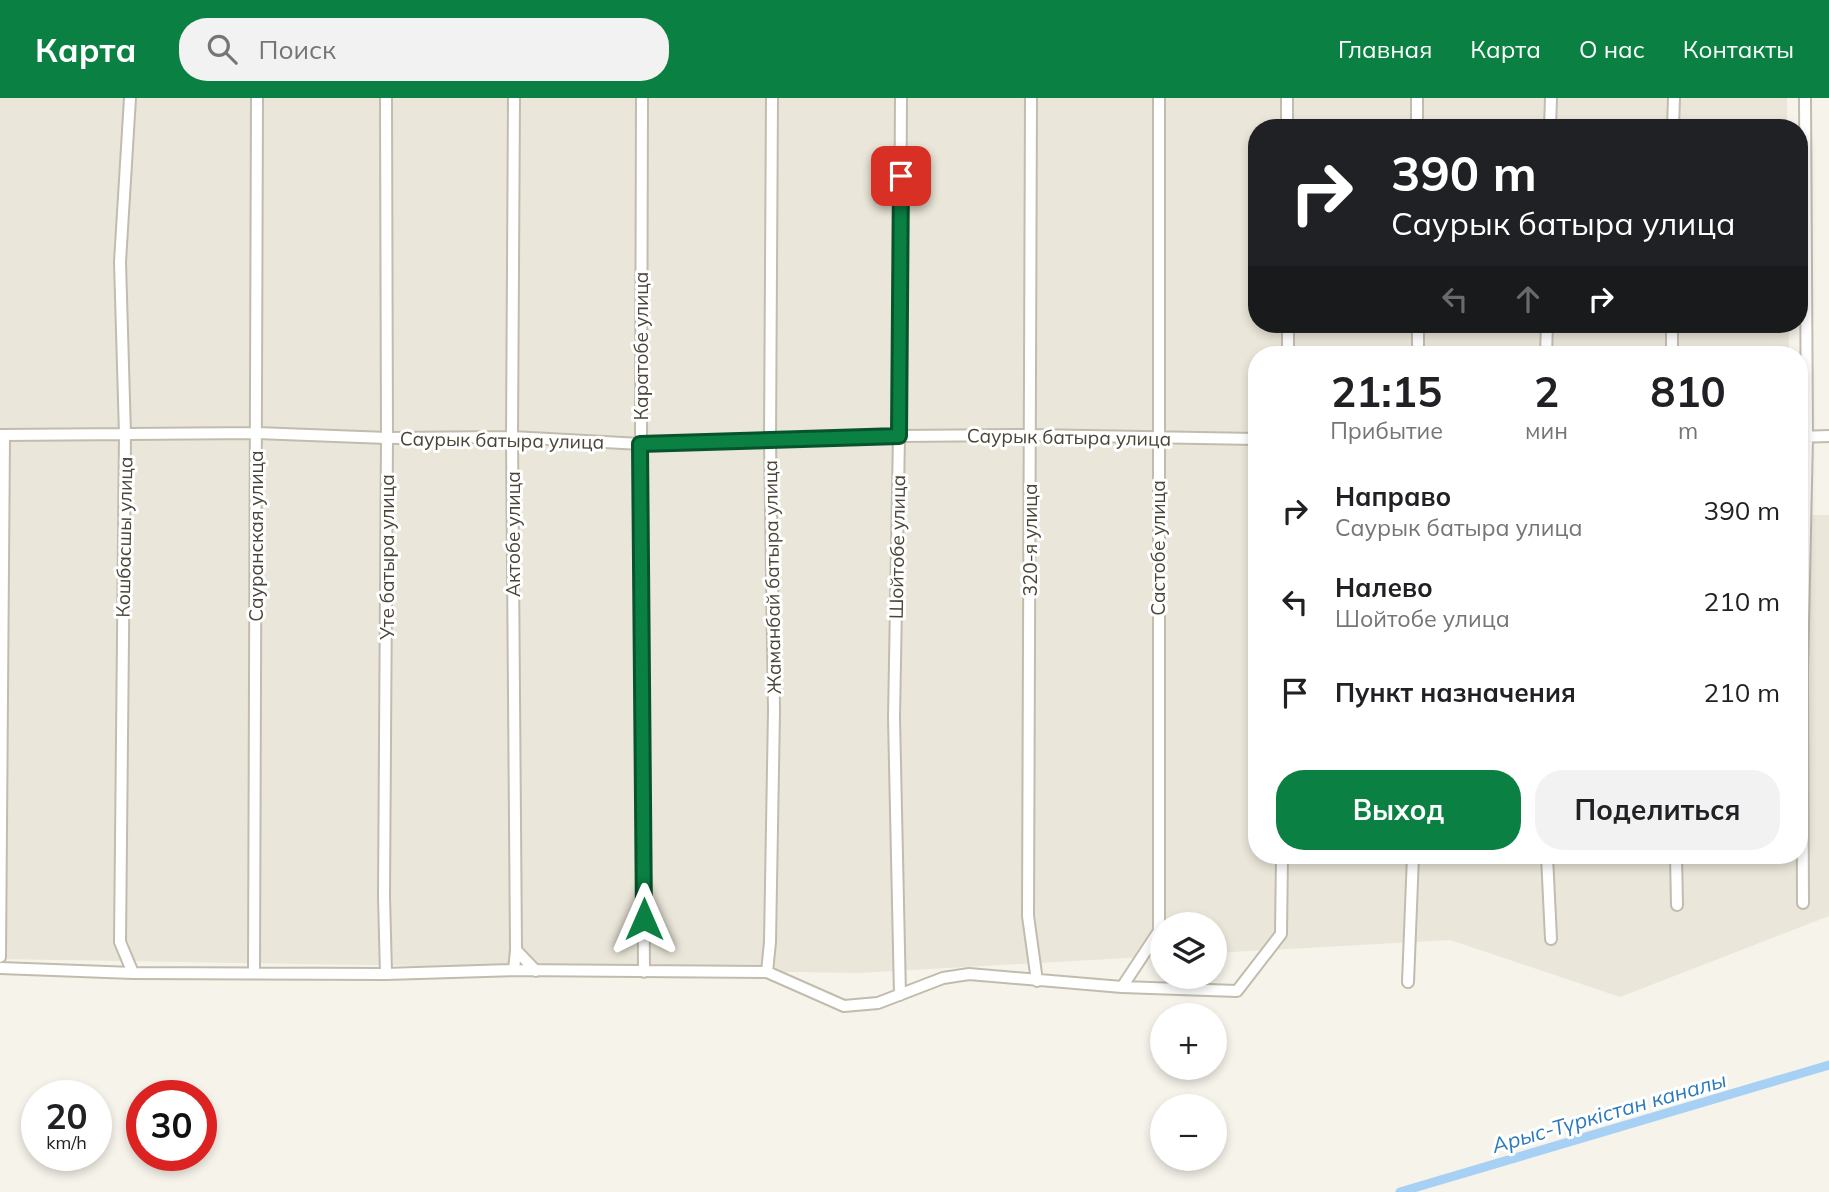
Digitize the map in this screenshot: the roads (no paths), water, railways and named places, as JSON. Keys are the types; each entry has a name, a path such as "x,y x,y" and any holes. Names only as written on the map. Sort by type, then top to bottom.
{"street":[{"name":"Кошбасшы улица","path":"130,98 120,262 125,435 120,942 133,973"},
{"name":"Сауранская улица","path":"254,973 257,98"},
{"name":"Уте батыра улица","path":"386,98 386,974"},
{"name":"Актобе улица","path":"513,98 514,970"},
{"name":"Каратобе улица","path":"642,98 640,444 644,972"},
{"name":"Жаманбай батыра улица","path":"767,972 770,942 774,711 770,440 772,98"},
{"name":"Шойтобе улица","path":"900,995 894,718 901,98"},
{"name":"320-я улица","path":"1031,98 1028,916 1037,981"},
{"name":"Састобе улица","path":"1122,987 1159,932 1159,98"},
{"path":"1287,98 1287,119"},
{"path":"1417,98 1417,119"},
{"path":"1550,119 1551,98"},
{"path":"1674,98 1674,119"},
{"path":"1805,98 1805,119"},
{"name":"Саурык батыра улица","path":"2,435 257,433 387,438 512,437 640,444 899,436 1248,439"},
{"path":"0,957 2,435"},
{"path":"1808,438 1829,436"},
{"path":"0,968 133,973 386,974 514,970 767,972 844,1006 878,1003 943,978 970,974 1122,987 1237,991 1281,934 1282,864"},
{"path":"1408,982 1413,864"},
{"path":"1547,864 1551,939"},
{"path":"1676,864 1677,905"},
{"path":"1803,864 1803,903"},
{"path":"516,950 536,971"}],"waterway":[{"name":"Арыс-Түркістан каналы","path":"1400,1192 1829,1065"}]}
